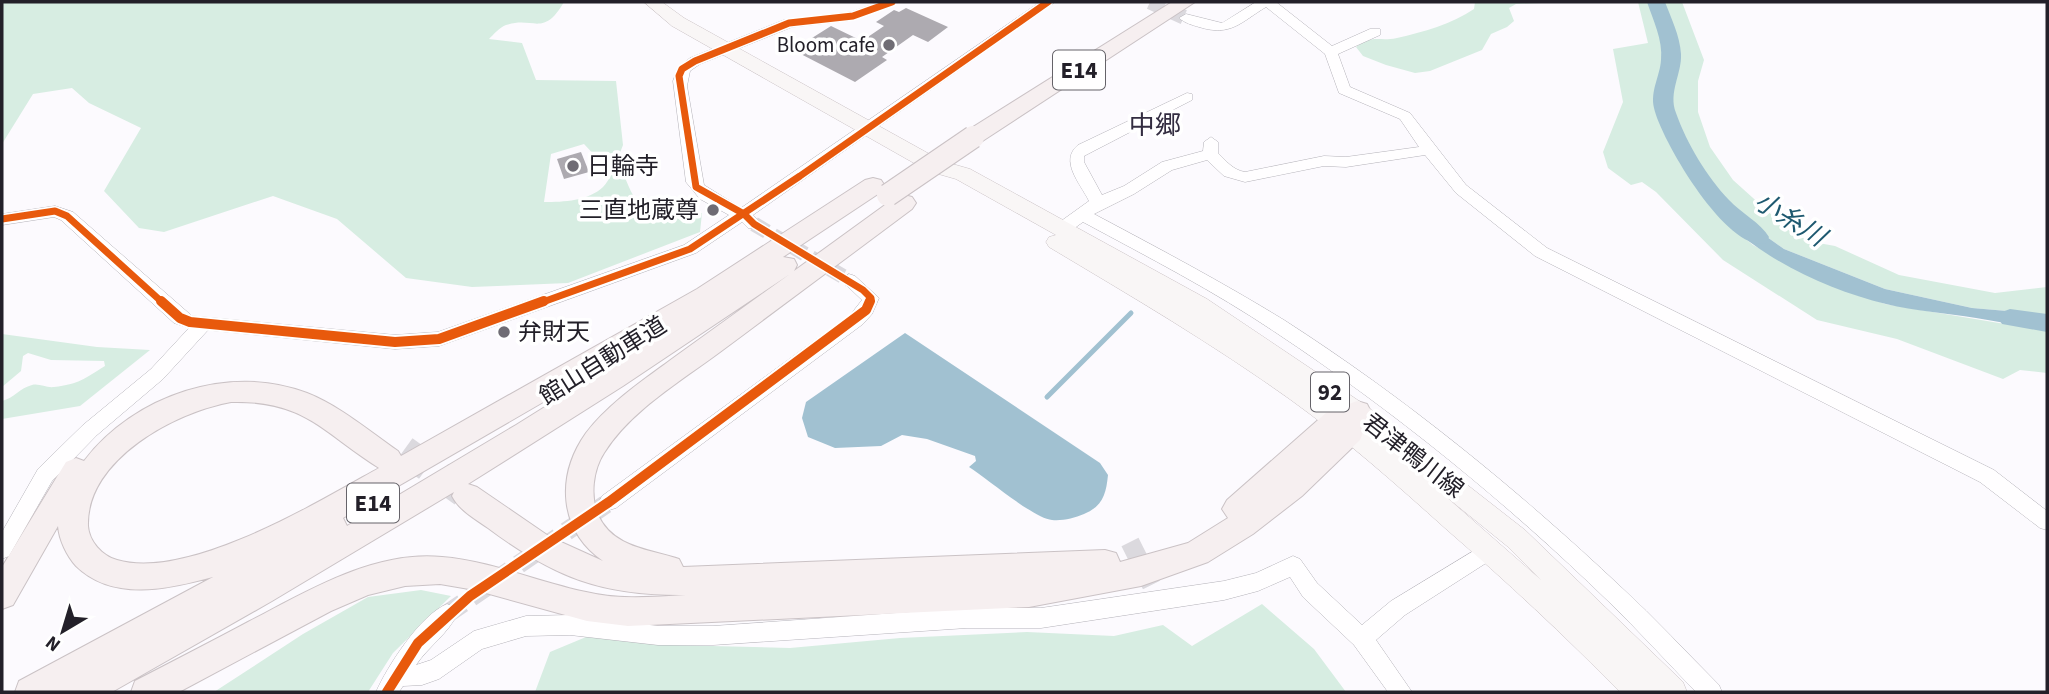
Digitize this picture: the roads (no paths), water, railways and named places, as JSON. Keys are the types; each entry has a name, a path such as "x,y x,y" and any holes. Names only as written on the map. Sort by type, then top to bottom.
{"highway":[{"name":"館山自動車道","path":"81,692 211,621 499,452 707,318 971,137 1160,2"},
{"name":"E14","path":"971,137 1084,67 1185,10"},
{"path":"721,580 634,562 608,548 590,530 581,514 578,498 582,472 594,445 613,421 644,394 888,194 971,137"},
{"name":"館山自動車道","path":"31,692 363,510 705,296 888,194"},
{"path":"2,595 69,479 89,453 132,419 170,397 205,385 238,379 269,379 301,386 347,410 396,455 294,399 265,392 236,391 179,405 150,419 102,458 82,486 74,508 71,528 78,549 97,566 120,574 155,576 199,568 221,560 302,524 355,496 705,296"},
{"path":"693,610 603,588 546,568 507,548 458,501 526,540 590,570 621,579 657,582 876,572 1058,568 1142,555 1178,542 1239,507 1348,422"},
{"path":"147,692 320,600 364,582 405,572 440,570 475,576 587,607 628,612 1029,593 1141,572 1197,553 1243,525 1292,487 1348,422"}],"main road":[{"name":"君津鴨川線","path":"652,2 678,22 935,166 963,190 1214,335 1348,422 1516,538 1673,692"},
{"name":"君津鴨川線","path":"935,166 963,174 1072,221 1199,305 1348,422 1570,623 1639,692"}],"street":[{"path":"749,219 701,192 694,182 680,86 679,76 682,69 789,23 853,16 892,2"},
{"path":"2,219 55,211 67,216 180,318 203,324 395,342 439,339 690,249 749,219 865,128 1048,2"},
{"path":"1185,10 1214,29 1225,29 1267,2 1331,52 1344,90 1405,116 1461,189 1541,252 1987,476 2047,522"},
{"path":"1331,52 1375,32"},
{"path":"1098,203 1076,162 1076,155 1083,148 1186,97"},
{"path":"1072,221 1098,203 1129,190 1167,166 1211,148 1227,171 1236,177 1324,161 1346,162 1429,150"},
{"path":"1072,221 1211,285 1304,343 1378,396 1473,468 1615,594 1711,692"},
{"path":"609,502 857,319 866,310 871,298 849,280"},
{"path":"2,550 45,475 90,430 157,374 203,324"},
{"path":"1362,639 1398,608 1490,550"},
{"path":"391,684 429,675 471,643 500,630 536,625 567,624 623,632 687,636 869,628 970,618 1027,619 1082,613 1155,595 1229,591 1268,580 1293,565 1310,590 1362,639 1401,692"},
{"path":"391,684 418,643 447,614"}],"water":[{"path":"1731,217 1753,227 1784,249 1885,289 1972,308 2007,311 2042,321 2044,325 2010,324 1908,308 1844,292 1803,274 1764,252 1729,225"},
{"path":"905,333 1100,463 1108,475 1105,494 1099,503 1080,515 1064,520 1052,520 1022,506 969,467 976,461 975,456 927,439 902,435 881,446 835,448 808,437 802,418 806,402"}],"waterway":[{"name":"小糸川","path":"1656,2 1671,54 1663,100 1667,116 1695,171 1712,195 1758,237"},
{"path":"1047,397 1131,313"},
{"name":"小糸川","path":"2010,318 2047,323"}],"tunnel":[{"path":"1150,2 1186,18"},
{"path":"754,224 849,280"},
{"path":"404,450 465,494"},
{"path":"447,614 609,502"},
{"path":"1130,542 1154,590"}],"place":[{"name":"Bloom cafe","path":"889,45"},
{"name":"日輪寺","path":"573,166"},
{"name":"三直地蔵尊","path":"713,210"},
{"name":"弁財天","path":"504,332"}],"district":[{"name":"中郷","path":"1155,125"}]}
